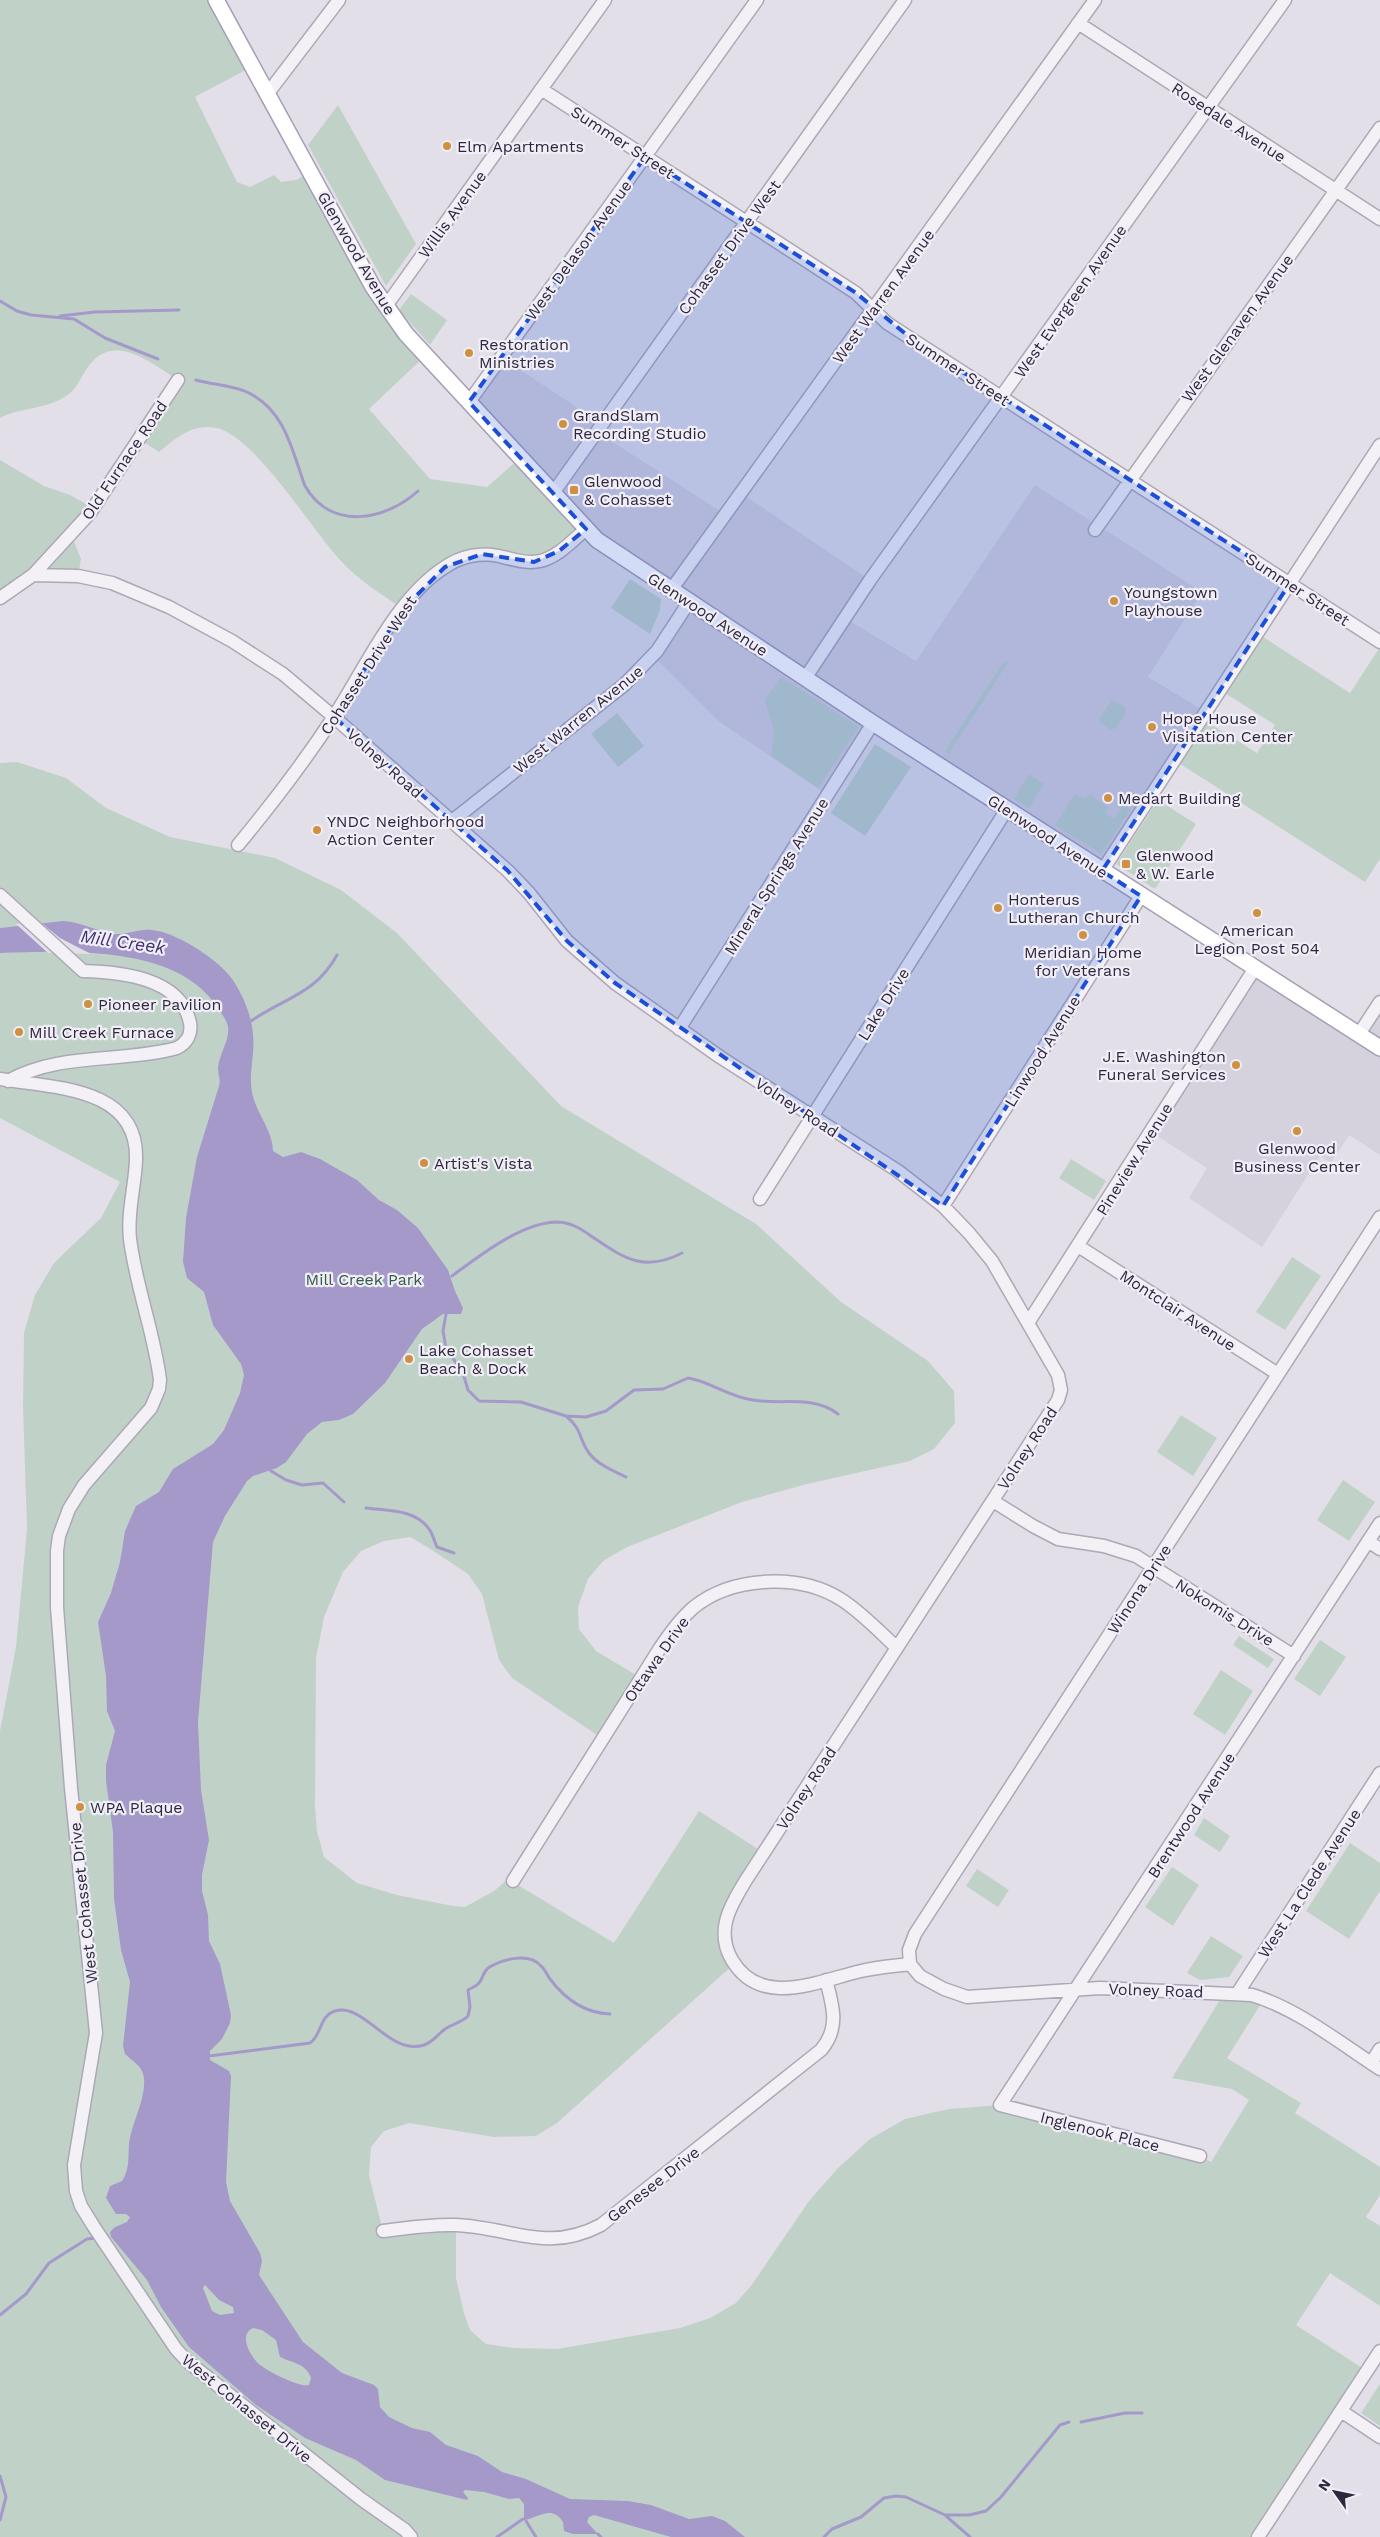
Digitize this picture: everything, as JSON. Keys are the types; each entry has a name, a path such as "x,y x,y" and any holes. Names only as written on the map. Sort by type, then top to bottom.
{"main road":[{"name":"Glenwood Avenue","path":"216,0 373,287 386,306 406,334 586,529 612,552 806,677 873,723 1380,1048"}],"street":[{"path":"268,94 338,0"},
{"name":"Willis Avenue","path":"386,306 605,0"},
{"name":"West Delason Avenue","path":"469,402 757,0"},
{"name":"Cohasset Drive West","path":"553,493 905,0"},
{"name":"West Warren Avenue","path":"670,590 874,310 1095,0"},
{"name":"West Evergreen Avenue","path":"806,677 870,580 1285,0"},
{"name":"Rosedale Avenue","path":"1078,24 1380,220"},
{"name":"Summer Street","path":"541,89 856,293 887,323 1380,642"},
{"name":"West Glenaven Avenue","path":"1095,530 1380,128"},
{"name":"Old Furnace Road","path":"0,598 33,576 90,513 178,380"},
{"path":"1102,871 1380,445"},
{"name":"Cohasset Drive West","path":"238,845 285,787 334,717 402,609 420,588 445,566 458,560 482,554 527,562 542,561 559,551 586,529"},
{"name":"Volney Road","path":"33,576 55,574 85,577 112,583 152,599 229,639 263,660 334,717 452,821 528,891 567,941 580,954 621,987 679,1029 898,1171 943,1206 970,1233 992,1261 1058,1375 1061,1390 1052,1410 746,1880 726,1916 725,1939 728,1953 741,1972 749,1980 769,1988 778,1989 864,1971 910,1964 920,1976 944,1989 967,1997 1078,1988 1237,1994 1268,2000 1375,2066"},
{"name":"West Warren Avenue","path":"452,821 624,685 657,651 689,602"},
{"name":"Mineral Springs Avenue","path":"679,1029 873,723"},
{"name":"Lake Drive","path":"760,1199 1007,809"},
{"name":"Linwood Avenue","path":"943,1206 1141,896"},
{"path":"3,1082 26,1071 48,1065 171,1050 181,1046 188,1038 190,1029 187,1014 173,994 147,981 121,973 83,971 5,899"},
{"name":"Pineview Avenue","path":"1028,1324 1255,968"},
{"path":"1359,1034 1380,1002"},
{"name":"West Cohasset Drive","path":"3,1082 62,1088 89,1094 114,1109 125,1119 132,1132 136,1143 136,1161 129,1218 130,1238 135,1270 160,1380 160,1390 151,1408 75,1498 64,1520 57,1551 57,1607 61,1672 96,2033 76,2151 74,2178 78,2199 112,2255 176,2349 187,2361 408,2534"},
{"name":"Winona Drive","path":"910,1964 909,1950 915,1934 1380,1217"},
{"name":"Montclair Avenue","path":"1078,1246 1278,1374"},
{"name":"Nokomis Drive","path":"993,1501 1049,1535 1125,1552 1153,1567 1294,1656"},
{"name":"Brentwood Avenue","path":"1000,2105 1380,1523"},
{"path":"1368,1541 1380,1549"},
{"name":"Ottawa Drive","path":"513,1881 660,1648 676,1625 705,1600 740,1586 763,1582 798,1584 842,1600 897,1648"},
{"name":"West La Clede Avenue","path":"1237,1994 1380,1773"},
{"name":"Genesee Drive","path":"383,2231 456,2225 550,2240 572,2237 601,2225 821,2050 830,2037 835,2022 826,1980"},
{"path":"1375,2066 1380,2049"},
{"name":"Inglenook Place","path":"1000,2105 1200,2156"},
{"path":"1258,2537 1380,2351"},
{"path":"1341,2412 1380,2437"}],"highlighted area":[{"path":"645,157 856,293 913,340 1290,583 1102,871 1141,896 943,1206 615,983 567,941 508,871 334,717 403,609 445,567 482,554 534,562 559,551 586,529 469,402"}],"shaded area":[{"path":"501,357 602,424 597,432 725,514 741,493 870,580 845,618 916,661 1035,485 1202,592 1148,677 1206,712 1102,871 873,723 823,792 717,720 653,656 689,602 612,552 469,402"},
{"path":"1255,968 1359,1034 1380,1002 1380,1155 1349,1135 1331,1163 1320,1156 1262,1247 1189,1198 1207,1168 1151,1132"}],"green space":[{"path":"0,0 216,0 253,66 195,97 237,182 250,187 274,175 281,182 296,180 310,172 425,356 369,409 430,479 487,487 520,458 586,529 550,557 458,560 403,609 354,574 340,560 282,485 247,447 231,434 208,427 192,430 178,437 159,452 139,439 178,380 134,354 112,351 101,354 91,363 69,394 52,403 8,414 0,418"},
{"path":"338,105 416,244 386,286 308,145"},
{"path":"411,294 447,320 430,345 399,310"},
{"path":"0,460 44,486 70,495 93,508 73,539 81,559 78,576 33,575 0,598"},
{"path":"630,579 661,599 660,610 650,634 611,608"},
{"path":"1257,633 1350,693 1380,647 1380,859 1365,882 1174,760 1201,718 1257,753 1275,725 1220,690"},
{"path":"1009,661 949,754 945,751 1003,663"},
{"path":"781,677 859,727 818,788 771,756 774,731 765,700"},
{"path":"1112,700 1125,707 1126,712 1116,728 1111,730 1100,722 1099,719"},
{"path":"617,713 644,746 618,767 591,734"},
{"path":"875,744 911,767 865,836 831,813"},
{"name":"Mill Creek Park","path":"17,762 66,778 106,808 170,837 275,858 341,890 397,933 561,1106 756,1224 841,1302 928,1361 954,1391 955,1423 934,1449 910,1461 807,1484 742,1502 627,1547 603,1561 588,1579 578,1607 579,1629 596,1651 641,1678 603,1739 512,1678 499,1660 482,1594 468,1574 429,1548 410,1537 384,1541 361,1551 343,1572 324,1617 316,1658 315,1806 317,1831 324,1857 357,1883 397,1895 465,1907 494,1891 508,1879 614,1943 699,1811 764,1853 726,1916 734,1964 557,2123 536,2136 494,2137 409,2123 384,2131 371,2147 369,2175 383,2231 456,2225 456,2278 464,2313 470,2330 486,2344 514,2348 557,2349 680,2328 710,2318 736,2303 751,2286 809,2201 838,2168 870,2139 905,2119 949,2109 1000,2105 1200,2156 1211,2162 1249,2100 1232,2089 1172,2078 1224,1993 1264,1999 1227,2058 1301,2103 1295,2113 1380,2167 1380,2195 1366,2217 1380,2226 1380,2306 1330,2273 1296,2325 1367,2371 1258,2537 0,2537 0,1731 16,1647 27,1529 23,1406 24,1333 35,1295 54,1263 101,1218 120,1182 0,1118 0,1085 8,1081 0,1079 0,763"},
{"path":"1029,774 1044,784 1029,808 1014,799"},
{"path":"1075,794 1083,799 1091,795 1108,807 1106,814 1114,819 1121,809 1115,805 1117,801 1131,809 1101,854 1055,825"},
{"path":"1158,800 1196,824 1155,889 1116,864"},
{"path":"1071,1159 1106,1181 1094,1200 1059,1178"},
{"path":"1292,1257 1321,1276 1285,1330 1256,1312"},
{"path":"1181,1415 1217,1438 1193,1476 1157,1452"},
{"path":"1343,1480 1375,1502 1349,1541 1317,1520"},
{"path":"1239,1636 1274,1659 1268,1668 1233,1645"},
{"path":"1320,1640 1346,1657 1320,1696 1294,1679"},
{"path":"1221,1670 1253,1691 1225,1735 1193,1714"},
{"path":"1204,1818 1230,1836 1220,1852 1194,1835"},
{"path":"1350,1843 1380,1863 1380,1891 1349,1939 1306,1911"},
{"path":"1172,1867 1199,1885 1173,1926 1145,1907"},
{"path":"977,1869 1009,1890 998,1907 966,1886"},
{"path":"1211,1936 1243,1956 1229,1977 1200,1980 1187,1973"},
{"path":"1380,2384 1380,2426 1361,2413"}],"water":[{"name":"Mill Creek","path":"63,921 114,934 152,930 183,940 214,961 229,975 242,995 248,1011 253,1041 252,1093 258,1111 270,1134 273,1151 283,1157 301,1152 320,1159 357,1180 379,1200 397,1210 418,1228 448,1270 463,1308 461,1314 443,1314 422,1329 385,1383 353,1414 339,1420 322,1422 307,1434 286,1462 277,1468 253,1476 247,1481 225,1516 213,1542 198,1722 201,1790 209,1840 202,1875 202,1891 208,1915 209,1941 220,1964 231,2015 230,2023 222,2039 210,2051 210,2060 229,2071 231,2076 226,2182 230,2201 260,2253 262,2261 259,2275 303,2342 342,2373 374,2385 378,2389 380,2407 389,2417 412,2428 430,2432 446,2445 478,2456 502,2472 526,2479 570,2499 628,2501 651,2505 689,2519 712,2516 725,2521 745,2537 671,2537 594,2515 589,2517 587,2522 598,2534 573,2534 564,2531 563,2522 554,2514 545,2514 524,2520 524,2504 519,2498 509,2499 484,2492 465,2490 463,2492 468,2498 467,2500 385,2480 356,2460 305,2438 256,2405 189,2347 161,2307 147,2280 111,2237 110,2232 115,2227 127,2222 130,2217 126,2214 116,2214 106,2198 110,2186 122,2181 126,2172 129,2143 143,2094 144,2078 139,2067 125,2054 123,2046 130,1982 121,1950 114,1899 113,1832 106,1781 106,1765 115,1731 107,1711 106,1676 98,1622 111,1593 120,1562 125,1531 136,1506 159,1492 173,1469 213,1444 224,1430 240,1393 244,1375 241,1364 213,1325 204,1292 187,1278 183,1262 186,1218 197,1157 219,1086 218,1068 228,1027 217,1007 199,987 175,972 148,962 118,956 56,952 0,953 0,928","holes":["205,2285 219,2300 233,2307 234,2313 220,2315 212,2311 203,2288","253,2328 262,2330 276,2340 280,2357 306,2369 311,2378 309,2385 298,2384 282,2378 256,2361 248,2349 246,2339 249,2331"]}],"pier":[{"path":"39,921 60,938 91,954 48,953 16,924"}],"waterway":[{"path":"0,301 17,311 31,315 74,319 105,338 158,359"},
{"path":"60,316 95,312 179,310"},
{"path":"196,380 243,390 261,401 272,411 286,434 305,486 316,500 329,510 343,515 359,517 375,514 405,501 418,491"},
{"path":"251,1021 309,987 329,968 337,955"},
{"path":"452,1276 488,1250 515,1234 529,1228 556,1222 575,1226 614,1251 634,1260 656,1262 682,1253"},
{"path":"446,1314 443,1331 446,1348 463,1373 468,1390 479,1401 521,1402 566,1416 586,1417 606,1411 634,1390 663,1389 688,1378 704,1382 727,1393 744,1398 818,1404 838,1414"},
{"path":"566,1416 578,1430 592,1457 606,1467 626,1477"},
{"path":"271,1471 286,1480 302,1485 323,1483 344,1502"},
{"path":"366,1508 409,1514 423,1522 429,1529 437,1547 454,1553"},
{"path":"209,2056 310,2043 314,2040 323,2021 330,2013 346,2010 356,2014 399,2043 411,2046 424,2045 445,2029 468,2016 470,2007 468,1990 480,1982 488,1968 515,1958 530,1959 536,1962 544,1969 562,1993 576,2004 592,2011 610,2014"},
{"path":"0,2315 26,2294 49,2263 87,2239 97,2238"},
{"path":"1081,2422 1125,2413 1142,2413"},
{"path":"824,2537 832,2529 861,2517 884,2498 896,2496 906,2497 945,2515 969,2515 986,2511 1001,2497 1060,2425 1069,2422"},
{"path":"0,2476 6,2497 0,2520"},
{"path":"946,2516 970,2537"},
{"path":"497,2537 523,2519"},
{"path":"526,2521 536,2537"},
{"path":"598,2534 601,2537"}],"place":[{"name":"Elm Apartments","path":"447,146"},
{"name":"Restoration Ministries","path":"469,353"},
{"name":"GrandSlam Recording Studio","path":"563,424"},
{"name":"Glenwood & Cohasset","path":"574,490"},
{"name":"Youngstown Playhouse","path":"1114,601"},
{"name":"Hope House Visitation Center","path":"1152,727"},
{"name":"Medart Building","path":"1108,798"},
{"name":"YNDC Neighborhood Action Center","path":"317,830"},
{"name":"Glenwood & W. Earle","path":"1126,864"},
{"name":"Honterus Lutheran Church","path":"998,908"},
{"name":"American Legion Post 504","path":"1257,913"},
{"name":"Meridian Home for Veterans","path":"1083,935"},
{"name":"Pioneer Pavilion","path":"88,1004"},
{"name":"Mill Creek Furnace","path":"19,1032"},
{"name":"J.E. Washington Funeral Services","path":"1236,1065"},
{"name":"Glenwood Business Center","path":"1297,1131"},
{"name":"Artist's Vista","path":"424,1163"},
{"name":"Lake Cohasset Beach & Dock","path":"409,1359"},
{"name":"WPA Plaque","path":"80,1807"}]}
